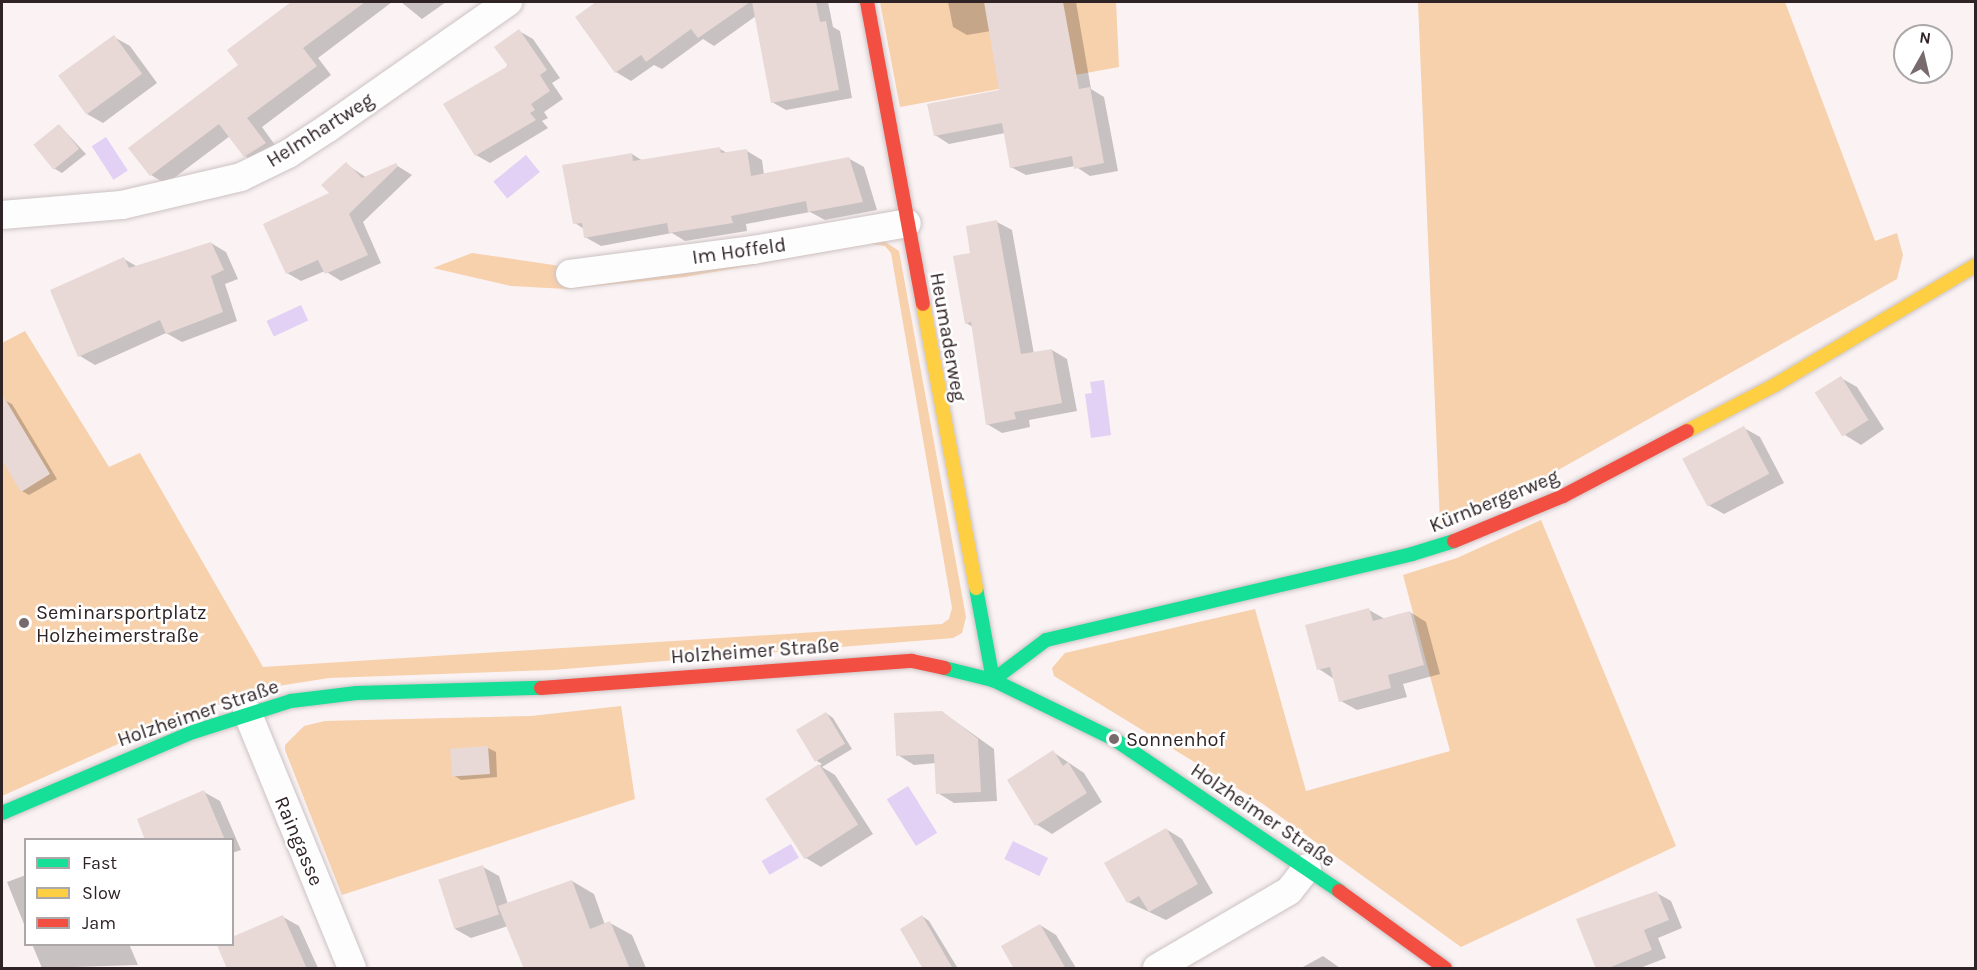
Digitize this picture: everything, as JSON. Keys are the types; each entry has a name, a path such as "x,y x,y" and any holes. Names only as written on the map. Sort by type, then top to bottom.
{"street":[{"name":"Helmhartweg","path":"2,214 122,205 241,177 288,154 328,128 508,2"},
{"name":"Heumaderweg","path":"867,2 993,680"},
{"name":"Im Hoffeld","path":"570,274 753,250 907,223"},
{"name":"Kürnbergerweg","path":"993,680 1046,640 1412,554 1477,533 1563,496 1775,385 1976,265"},
{"name":"Holzheimer Straße","path":"2,813 116,762 247,712 291,701 357,693 535,688 912,661 993,680 1114,739 1307,868 1445,969"},
{"name":"Raingasse","path":"247,712 352,969"},
{"path":"1157,969 1289,891 1307,868"}],"shaded area":[{"path":"880,2 1116,2 1119,67 900,107"},
{"path":"1418,2 1785,2 1875,241 1897,233 1903,255 1897,279 1519,492 1440,523"},
{"path":"106,137 128,171 114,180 92,146"},
{"path":"526,155 540,172 507,199 493,181"},
{"path":"881,239 899,251 966,617 962,633 953,638 552,670 329,678 278,686 176,718 2,796 2,343 25,331 109,467 140,453 263,667 942,624 949,619 952,608 891,253 885,246 871,244 685,277 567,289 511,286 433,268 472,253 560,266"},
{"path":"301,305 308,320 274,336 267,321"},
{"path":"1104,380 1111,435 1091,438 1085,394 1092,393 1090,382"},
{"path":"1541,520 1676,846 1461,947 1263,804 1054,676 1052,668 1065,653 1255,609 1306,791 1450,751 1403,575 1457,558"},
{"path":"621,706 635,799 342,895 285,750 285,745 304,726 325,721 531,716"},
{"path":"908,786 937,833 916,846 887,799"},
{"path":"1013,841 1048,858 1039,876 1004,859"},
{"path":"791,844 799,858 770,875 762,861"}],"building":[{"path":"291,2 365,2 303,48 317,66 247,118 266,143 244,157 219,124 150,176 128,148 238,65 227,50"},
{"path":"596,2 750,2 698,38 691,29 646,62 641,55 615,73 575,17"},
{"path":"752,2 816,2 820,22 826,21 839,90 771,103"},
{"path":"984,2 1063,2 1079,89 1090,87 1104,163 1074,169 1072,156 1010,168 1002,123 934,136 927,104 999,90"},
{"path":"519,29 547,70 540,75 550,91 531,104 535,110 530,113 536,120 475,156 443,104 508,66 494,47"},
{"path":"114,35 142,74 86,114 58,76"},
{"path":"59,124 79,149 53,170 33,145"},
{"path":"720,147 721,153 747,149 751,176 849,157 863,202 808,212 806,201 731,216 733,223 669,233 667,223 584,238 582,223 573,224 562,165 632,153 633,161"},
{"path":"346,162 362,178 396,163 398,166 349,214 368,255 325,274 318,260 286,274 263,224 329,193 321,185"},
{"path":"997,220 1021,354 1052,349 1062,403 1014,412 1016,419 986,425 971,322 965,324 953,256 970,253 966,226"},
{"path":"211,242 224,270 211,276 223,312 166,334 160,320 78,357 50,290 124,257 129,268"},
{"path":"1841,376 1869,420 1842,437 1815,392"},
{"path":"2,394 50,474 21,492 2,460"},
{"path":"1744,426 1769,474 1708,507 1682,459"},
{"path":"1369,608 1373,621 1410,611 1424,665 1388,675 1391,688 1339,702 1330,667 1317,670 1305,625"},
{"path":"942,711 978,739 981,792 936,794 934,754 896,756 894,713"},
{"path":"826,712 845,744 815,762 796,730"},
{"path":"488,746 490,774 452,777 450,749"},
{"path":"1053,750 1063,766 1068,762 1087,793 1035,826 1007,780"},
{"path":"819,764 858,824 805,859 765,799"},
{"path":"204,790 224,838 144,838 137,819"},
{"path":"1166,828 1198,884 1149,912 1139,896 1127,903 1104,863"},
{"path":"483,865 499,914 454,929 438,880"},
{"path":"572,880 590,929 610,921 630,969 524,969 498,906"},
{"path":"1657,891 1669,920 1644,930 1652,950 1606,969 1596,969 1576,919"},
{"path":"283,915 307,969 227,969 217,946 234,946 234,936"},
{"path":"922,915 953,969 923,969 900,929"},
{"path":"1040,924 1066,969 1014,969 1001,946"}],"traffic: fast":[{"path":"976,588 993,680 1046,640 1412,554 1454,541"},
{"path":"944,668 993,680 1114,739 1339,891"},
{"path":"2,813 193,732 291,701 357,693 541,688"}],"traffic: slow":[{"path":"1687,431 1775,385 1976,265"},
{"path":"923,304 976,588"}],"traffic: jam":[{"path":"867,2 923,304"},
{"path":"1454,541 1563,496 1687,431"},
{"path":"541,688 912,661 944,668"},
{"path":"1339,891 1445,968"}],"place":[{"name":"Seminarsportplatz Holzheimerstraße","path":"24,623"},
{"name":"Sonnenhof","path":"1114,739"}]}
